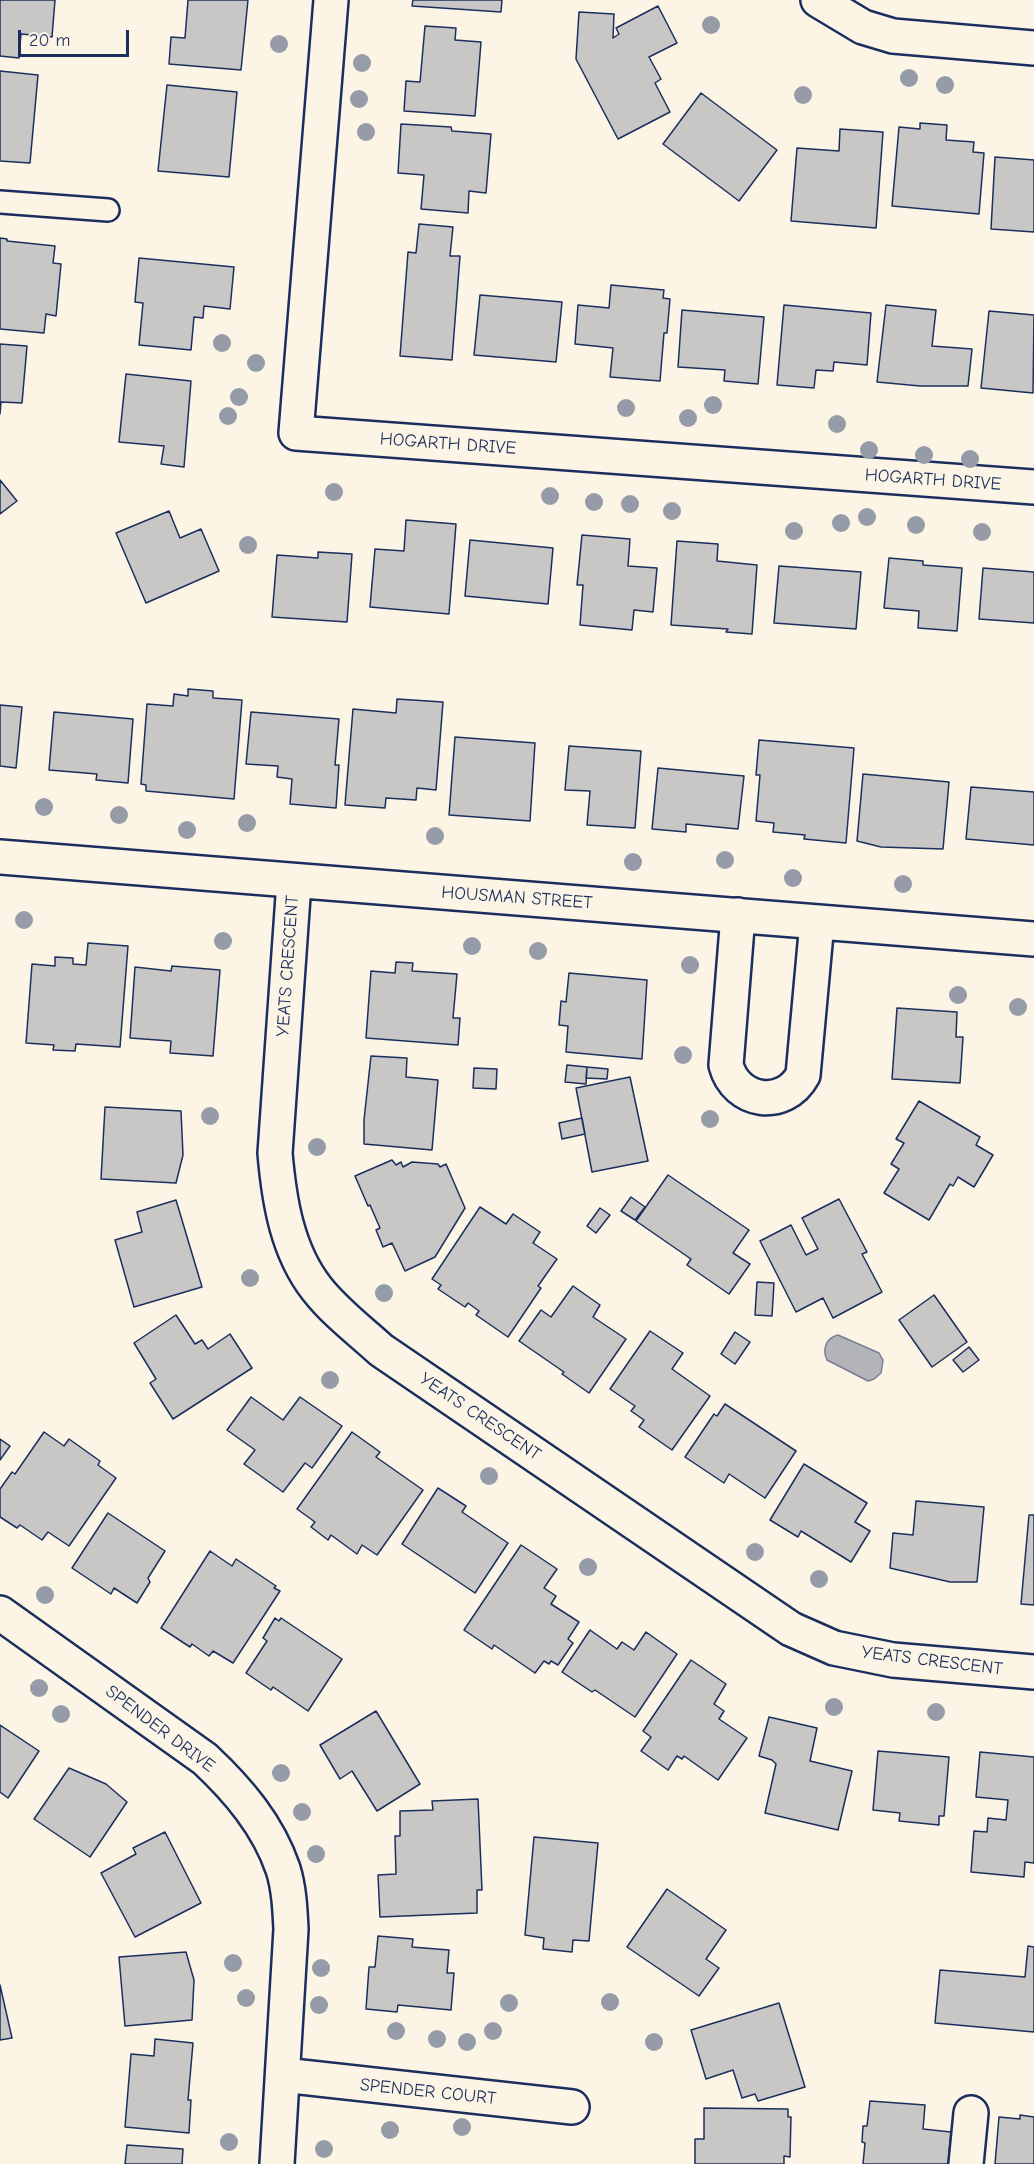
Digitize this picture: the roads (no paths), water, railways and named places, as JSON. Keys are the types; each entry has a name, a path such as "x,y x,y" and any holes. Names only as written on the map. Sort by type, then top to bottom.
{"street":[{"name":"HOGARTH DRIVE","path":"331,0 296,433 1034,487"},
{"path":"818,0 863,27 892,36 1034,48"},
{"name":"HOUSMAN STREET","path":"0,857 1034,939"},
{"name":"YEATS CRESCENT","path":"294,882 275,1153 279,1196 288,1230 301,1261 316,1287 338,1313 381,1350 791,1629 834,1648 892,1660 1034,1672"},
{"path":"738,915 726,1065 729,1076 741,1090 762,1097 782,1096 798,1084 803,1075 818,922"},
{"name":"SPENDER DRIVE","path":"0,1613 205,1759 231,1784 255,1813 283,1869 291,1929 277,2164"},
{"name":"SPENDER COURT","path":"283,2075 572,2107"},
{"path":"966,2164 971,2113"}],"lane":[{"path":"0,202 108,210"}]}
